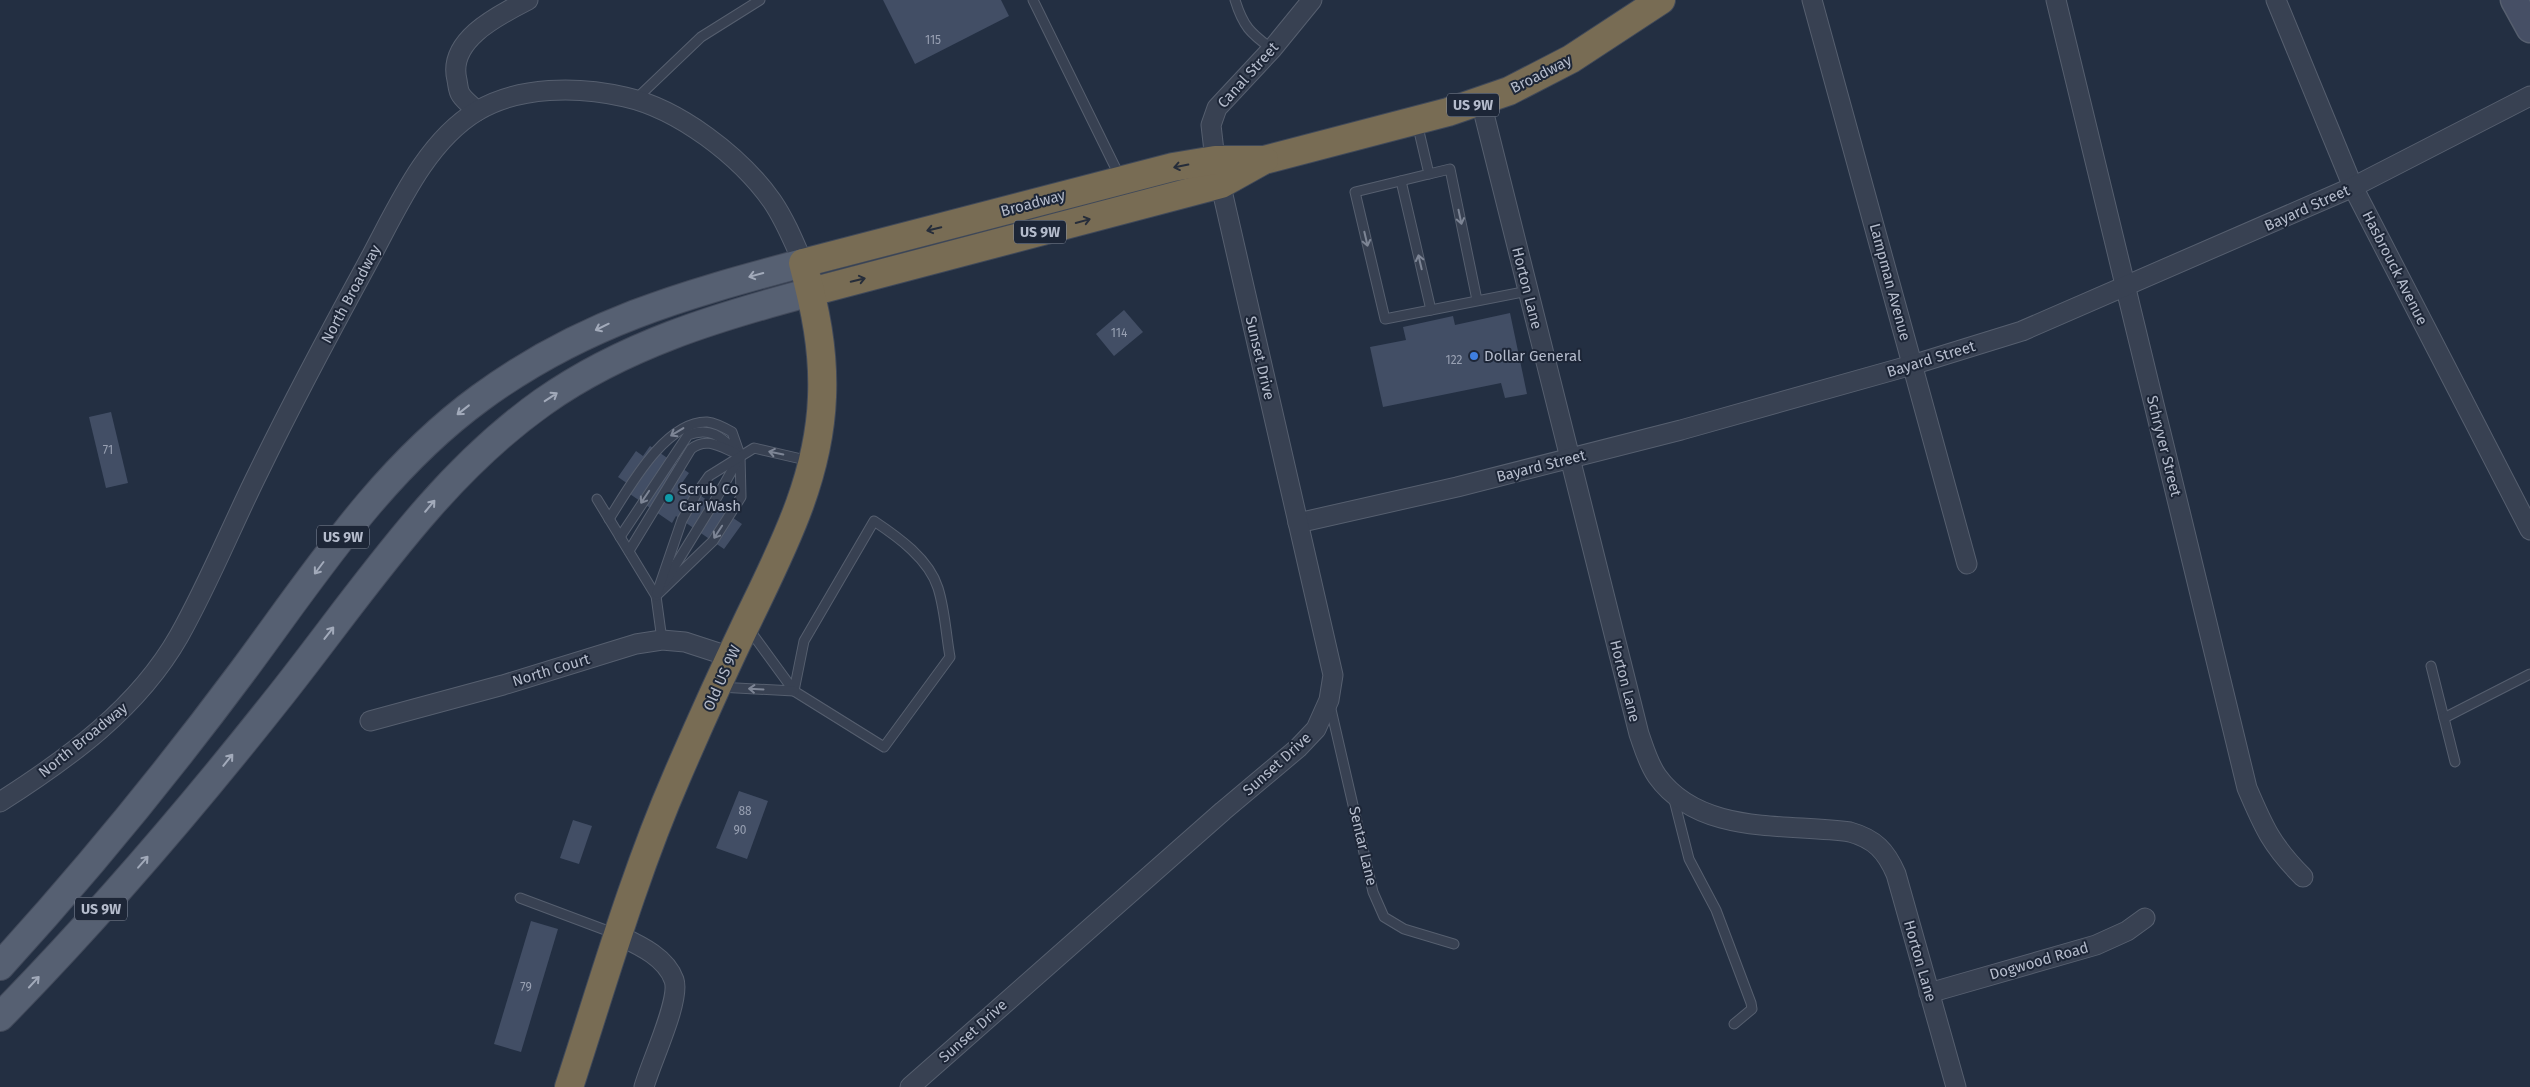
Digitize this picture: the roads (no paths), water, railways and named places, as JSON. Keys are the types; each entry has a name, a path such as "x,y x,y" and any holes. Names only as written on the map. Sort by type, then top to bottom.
{"highway":[{"name":"Broadway","path":"811,292 1218,172 1481,102 1549,72 1599,42 1661,0"},
{"name":"Broadway","path":"803,263 1121,180 1218,172"},
{"name":"Old US 9W","path":"569,1087 618,935 667,801 800,509 813,461 822,398 822,369 818,326 803,263"}],"main road":[{"name":"US 9W","path":"0,966 131,815 367,505 403,464 440,429 522,369 570,342 614,321 665,301 803,263"},
{"name":"US 9W","path":"0,1017 156,848 277,700 407,534 471,462 544,402 610,361 677,332 811,292"}],"street":[{"path":"477,112 460,94 454,71 456,61 471,36 481,26 528,0"},
{"name":"Canal Street","path":"1218,172 1211,125 1217,108 1272,49 1312,0"},
{"name":"Lampman Avenue","path":"1812,0 1967,564"},
{"name":"Schryver Street","path":"2056,0 2247,788 2266,833 2282,855 2303,877"},
{"name":"Hasbrouck Avenue","path":"2276,0 2353,187 2530,530"},
{"path":"2514,0 2530,29"},
{"name":"North Broadway","path":"0,802 106,726 136,697 178,637 268,452 397,209 433,153 460,124 477,112 500,100 560,91 607,93 636,100 661,110 714,142 756,180 787,227 803,263"},
{"name":"Bayard Street","path":"1298,523 1457,487 1570,458 1912,365 2022,331 2126,288 2353,187 2530,96"},
{"name":"Horton Lane","path":"1481,102 1639,734 1652,768 1672,793 1690,805 1726,820 1850,832 1865,836 1879,845 1888,857 1896,874 1956,1087"},
{"name":"Sunset Drive","path":"910,1087 1222,811 1298,748 1316,729 1329,700 1333,675 1218,172"},
{"name":"North Court","path":"370,721 495,687 636,644 662,640 700,646 731,657"},
{"name":"Dogwood Road","path":"1929,993 2096,945 2127,931 2145,918"},
{"path":"618,935 643,948 662,962 674,981 673,1003 644,1087"}],"lane":[{"path":"636,100 701,37 760,0"},
{"path":"1033,0 1121,180"},
{"path":"1235,0 1242,20 1251,34 1272,49"},
{"path":"1416,120 1428,174"},
{"path":"1477,300 1450,169 1355,192 1385,319 1528,291"},
{"path":"1401,181 1431,310"},
{"path":"609,520 627,492 670,436 688,426 710,422 732,432 740,455 741,497 713,541 656,596"},
{"path":"620,537 688,435 698,432 715,433 740,455"},
{"path":"629,551 691,449 698,443 707,441 740,455"},
{"path":"656,596 682,520 709,476 754,448 813,461"},
{"path":"656,596 713,504 740,455"},
{"path":"597,499 656,596 662,640"},
{"path":"746,625 794,691 884,747 950,657 938,587 921,560 903,541 874,522 804,641 794,691"},
{"path":"2431,666 2455,762"},
{"path":"2444,718 2530,674"},
{"path":"718,687 794,691"},
{"name":"Sentar Lane","path":"1329,700 1373,892 1384,917 1404,929 1454,944"},
{"path":"1672,793 1689,859 1716,910 1751,1003 1752,1010 1734,1024"},
{"path":"520,898 618,935"}],"place":[{"name":"Dollar General","path":"1474,356"},
{"name":"Scrub Co Car Wash","path":"669,498"}]}
